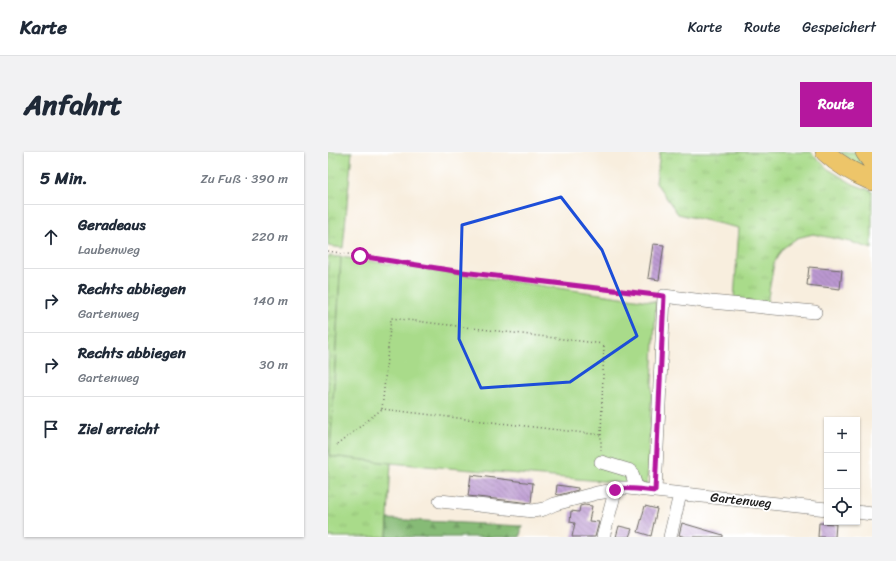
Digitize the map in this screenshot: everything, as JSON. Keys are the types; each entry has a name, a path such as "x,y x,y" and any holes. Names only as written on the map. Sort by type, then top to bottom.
{"highway":[{"path":"825,152 840,164 872,181"},
{"path":"865,152 872,162"}],"street":[{"path":"655,491 664,296 815,312"},
{"path":"601,462 631,471 637,489"},
{"name":"Gartenweg","path":"440,501 532,511 544,509 555,504 597,493 615,490 616,488 824,509"},
{"path":"603,537 615,490"},
{"path":"670,537 680,494"},
{"path":"860,512 872,514"}],"path":[{"path":"328,251 462,272 664,296"},
{"path":"382,409 391,318 604,344 601,462"},
{"path":"337,445 382,409 601,435"}],"highlighted area":[{"path":"561,197 602,250 637,336 570,382 481,388 459,339 462,225"}],"green space":[{"path":"328,152 352,152 343,248 328,246"},
{"path":"660,152 811,152 828,169 853,184 872,191 872,249 851,242 813,234 797,238 782,249 774,263 767,303 734,299 739,228 678,214 656,183"},
{"path":"839,152 855,152 867,170 866,171"},
{"path":"328,256 341,257 330,456 391,463 387,537 328,537"},
{"path":"341,257 656,302 647,485 391,463 330,456"},
{"path":"388,519 522,526 520,537 387,537"}],"building":[{"path":"653,244 664,245 659,280 648,278"},
{"path":"809,267 842,270 840,289 807,285"},
{"path":"471,475 533,483 531,503 468,496"},
{"path":"557,485 578,488 578,490 559,495 556,494"},
{"path":"580,506 592,506 589,521 599,522 595,537 572,537 575,523 570,522 571,511 579,512"},
{"path":"645,506 657,509 651,536 638,532"},
{"path":"682,523 723,535 723,537 685,537 679,535"},
{"path":"819,523 824,523 824,525 836,525 835,537 818,537"},
{"path":"619,526 632,529 629,537 616,537"}],"route":[{"path":"360,256 462,272 664,296 655,491 628,488 616,488 615,490"}]}
